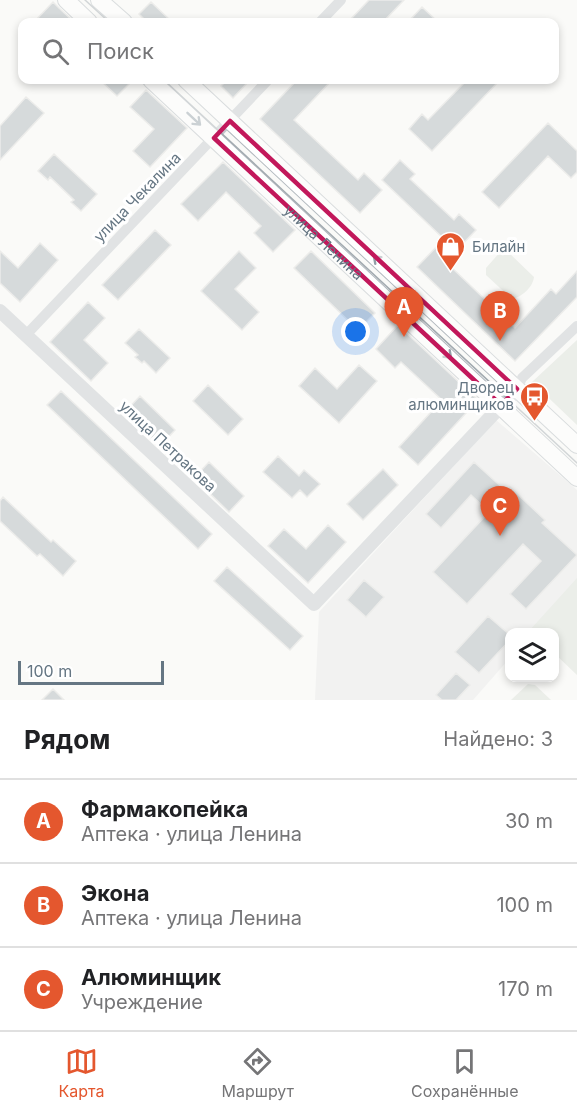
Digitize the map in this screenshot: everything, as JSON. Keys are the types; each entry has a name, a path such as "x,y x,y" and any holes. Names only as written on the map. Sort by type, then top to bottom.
{"main road":[{"path":"66,0 85,18"},
{"path":"99,0 119,18"},
{"name":"улица Ленина","path":"155,84 577,478"},
{"name":"улица Ленина","path":"190,84 577,445"}],"street":[{"path":"324,18 341,0"},
{"name":"улица Чекалина","path":"26,335 264,84"},
{"name":"улица Петракова","path":"0,311 314,604 501,405"},
{"path":"501,405 517,390 522,378 577,326"}],"highlighted area":[{"path":"230,121 517,389 501,405 214,138"}],"shaded area":[{"path":"501,251 507,251 534,277 526,291 512,299 486,275 486,268"},
{"path":"577,340 577,425 532,382"},
{"path":"496,420 577,490 577,581 536,628 505,628 505,664 473,700 315,700 319,612"},
{"path":"577,578 577,675 559,658 559,628 532,628"},
{"path":"528,684 535,685 551,700 511,700"}],"building":[{"path":"369,0 404,0 387,18 352,18"},
{"path":"53,2 70,18 38,18"},
{"path":"151,2 168,18 143,18 139,14"},
{"path":"422,7 434,18 412,18"},
{"path":"104,84 129,84 117,96"},
{"path":"223,84 246,84 233,98 221,86"},
{"path":"293,84 328,84 294,120 358,180 364,173 382,190 360,213 260,119"},
{"path":"463,84 496,84 432,151 409,129 422,114 428,120"},
{"path":"146,90 187,128 150,167 133,151 154,129 130,107"},
{"path":"26,97 44,113 0,160 0,126"},
{"path":"548,123 577,151 577,172 571,178 548,156 499,208 482,192"},
{"path":"54,154 97,194 81,211 71,202 74,200 50,177 48,180 38,171"},
{"path":"400,160 415,174 410,179 454,220 459,214 476,230 452,255 457,260 451,267 515,328 551,289 556,294 577,271 577,297 515,361 417,267 444,239 382,180"},
{"path":"223,162 295,230 273,252 254,233 261,226 226,192 198,221 181,204"},
{"path":"155,230 171,245 118,300 102,285"},
{"path":"40,243 58,260 20,302 0,283 0,251 18,268"},
{"path":"239,251 256,268 235,289 259,312 242,330 201,291"},
{"path":"311,251 375,313 358,330 294,268"},
{"path":"88,302 105,318 84,340 108,363 91,381 50,342"},
{"path":"398,325 478,400 418,465 399,447 442,400 401,362 395,368 376,349"},
{"path":"139,329 170,358 156,373 144,361 142,363 135,357 138,355 125,343"},
{"path":"359,365 377,381 339,423 299,386 315,368 337,389"},
{"path":"208,385 243,419 228,435 193,401"},
{"path":"61,391 212,534 198,549 47,405"},
{"path":"140,396 175,430 160,446 125,412"},
{"path":"278,456 299,476 304,470 320,484 307,497 300,490 292,498 263,472"},
{"path":"209,462 244,496 229,512 194,478"},
{"path":"474,462 506,491 510,487 545,520 542,523 577,555 526,609 510,594 541,561 523,544 467,604 433,572 489,512 471,495 441,528 426,514"},
{"path":"383,469 398,485 363,520 347,504"},
{"path":"3,497 51,542 53,540 76,561 63,576 40,554 37,556 0,521 0,501"},
{"path":"328,525 346,542 308,583 268,546 284,529 306,549"},
{"path":"227,567 303,636 290,650 214,581"},
{"path":"364,580 384,597 366,617 347,600"},
{"path":"488,616 505,631 505,645 479,673 455,652"},
{"path":"456,673 470,685 456,700 442,700 436,695"},
{"path":"53,689 64,700 42,700"}],"tram line":[{"path":"85,0 105,18"},
{"path":"168,84 577,463"}],"place":[{"name":"Билайн","path":"451,272"},
{"name":"Фармакопейка","path":"404,337"},
{"name":"Экона","path":"500,341"},
{"name":"Дворец алюминщиков","path":"535,422"},
{"name":"Алюминщик","path":"500,536"}]}
